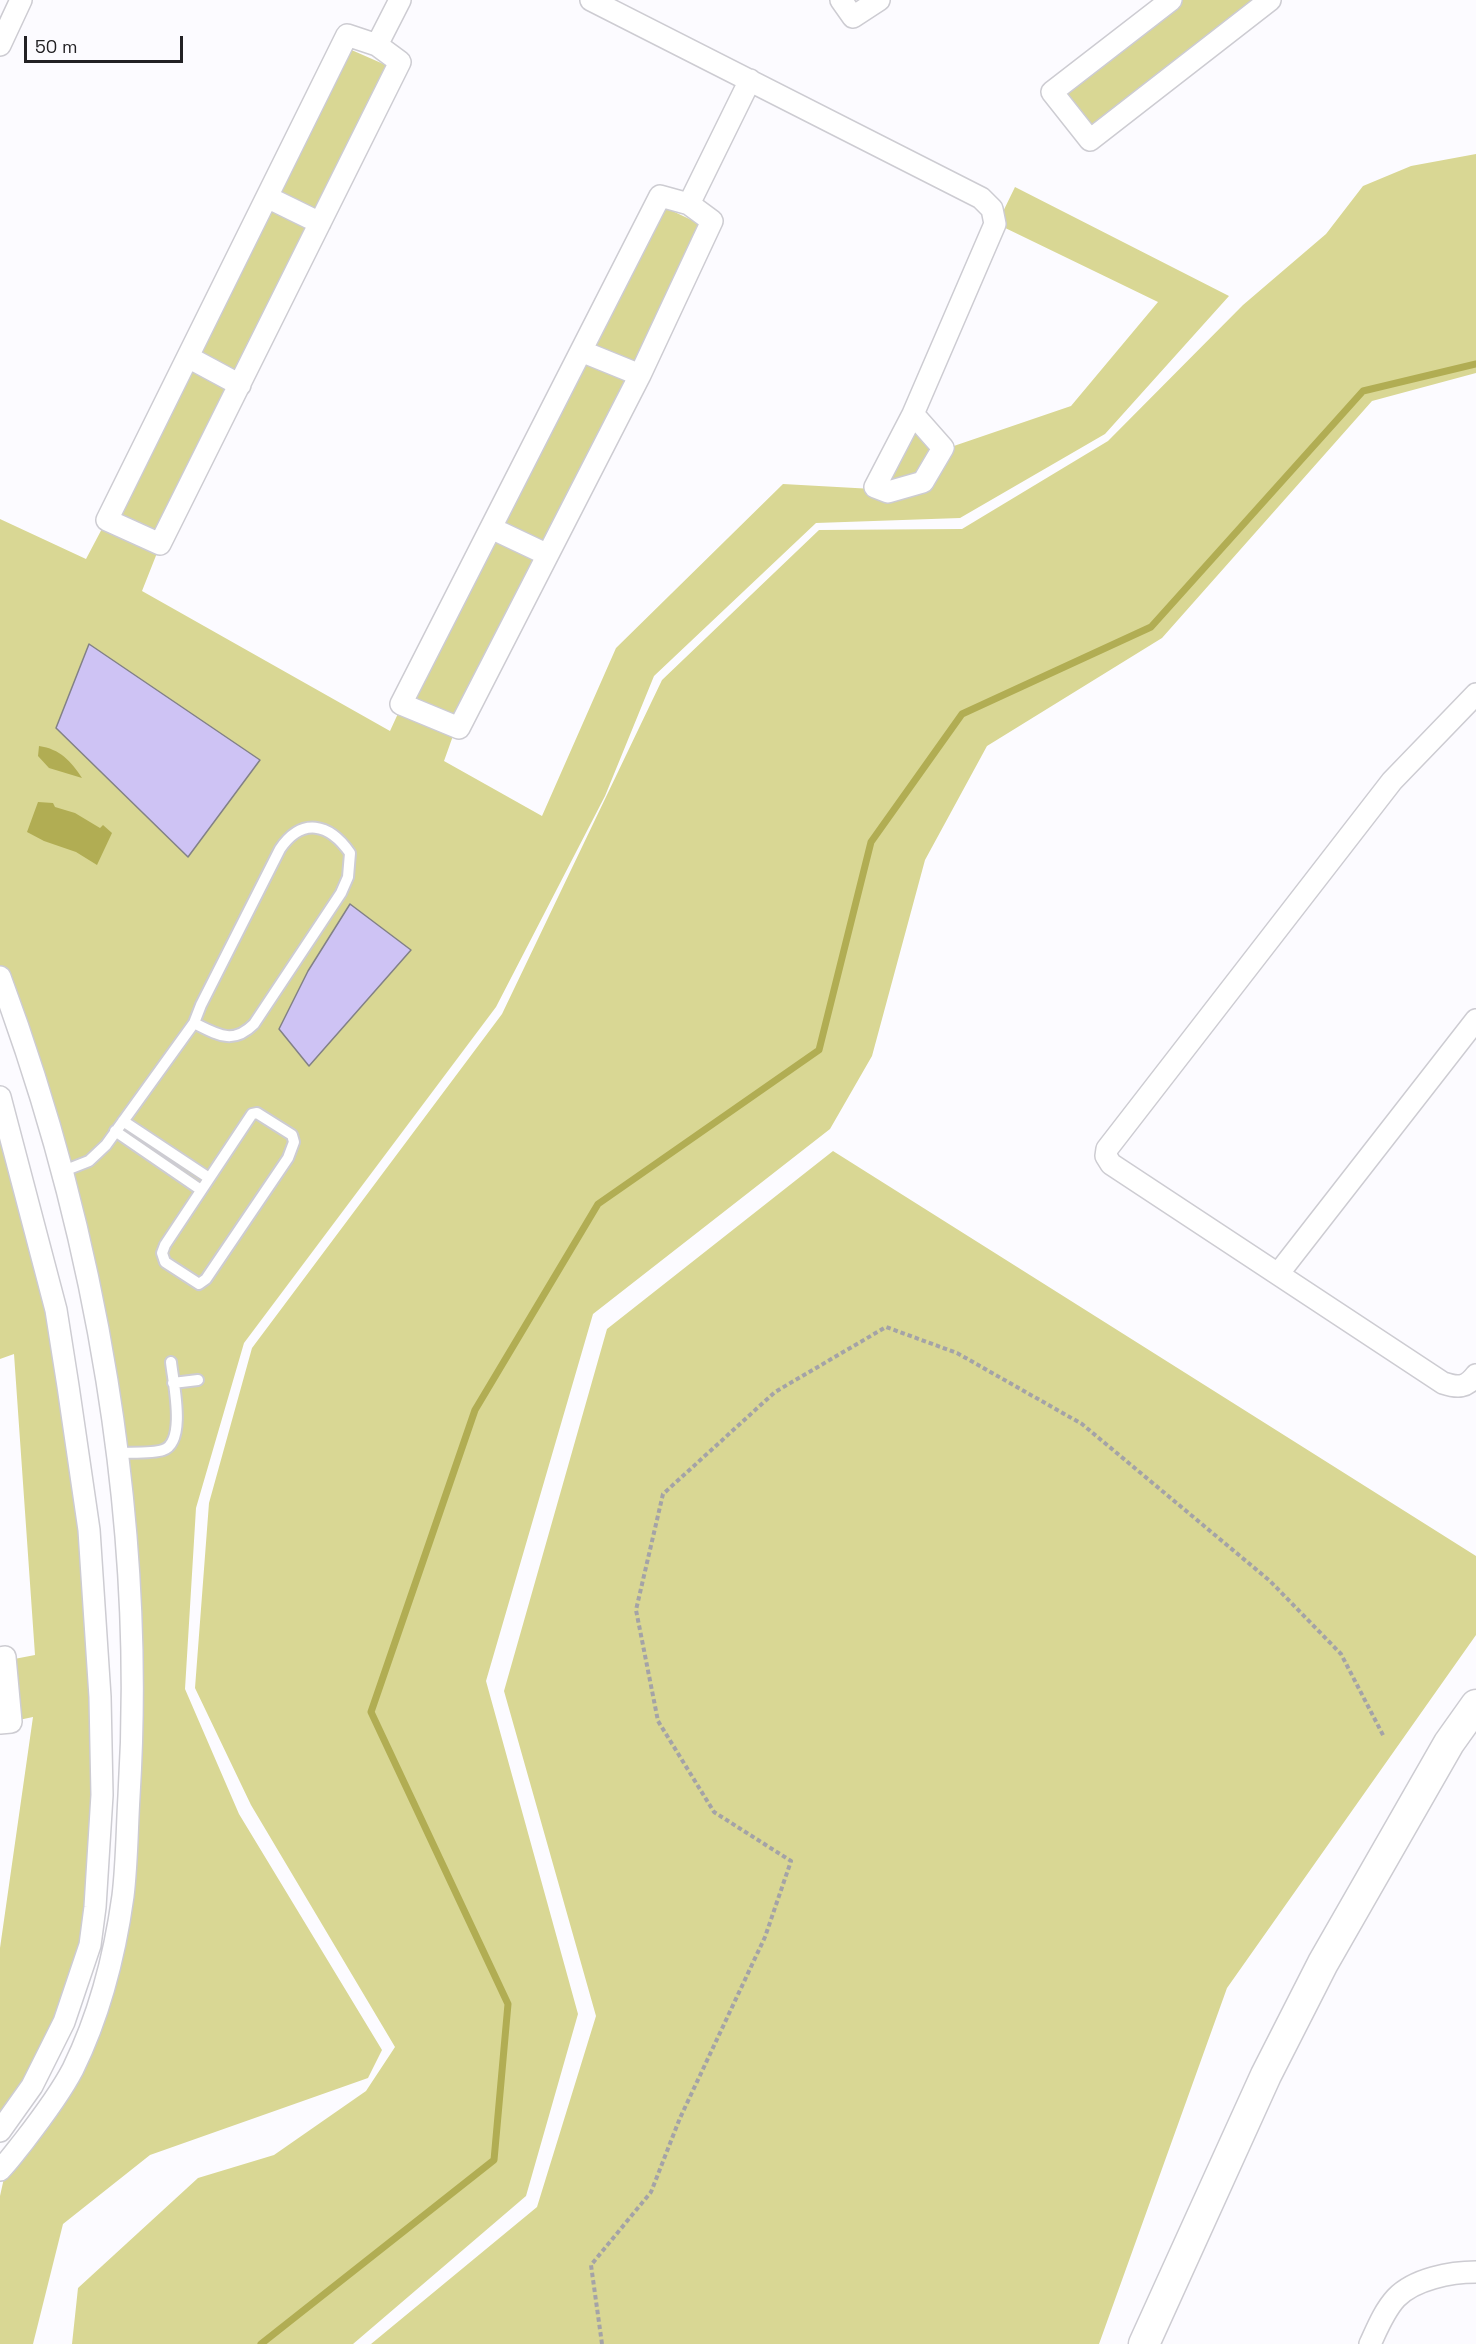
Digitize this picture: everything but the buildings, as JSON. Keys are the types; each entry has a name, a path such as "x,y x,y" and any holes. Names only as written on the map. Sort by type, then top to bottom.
{"street":[{"path":"0,45 21,0"},
{"path":"377,45 400,0"},
{"path":"591,0 981,198 992,209 995,224 913,414"},
{"path":"841,0 853,17 879,0"},
{"path":"1171,0 1052,92 1090,140 1270,0"},
{"path":"347,35 377,45 400,62 160,544 106,520 347,35"},
{"path":"690,204 750,80"},
{"path":"660,196 690,204 712,221 640,375 546,554 459,728 401,704 660,196"},
{"path":"267,197 320,223"},
{"path":"581,351 640,375"},
{"path":"188,357 240,385"},
{"path":"491,528 546,554"},
{"path":"1476,694 1392,781 1107,1149 1106,1156 1111,1164 1443,1383 1455,1387 1469,1383 1476,1375"},
{"path":"0,977 19,1029 61,1172 86,1271 106,1385 126,1529 132,1640 132,1752 123,1894 113,1956 72,2070 39,2122 0,2170"},
{"path":"1278,1274 1476,1020"},
{"path":"0,1097 56,1310 68,1386 88,1530 100,1697 102,1794 95,1907 90,1945 64,2022 32,2086 0,2131"},
{"path":"0,1658 5,1657 11,1722 0,1723"},
{"path":"1144,2344 1266,2076 1323,1963 1449,1743 1476,1705"},
{"path":"102,1794 129,1795"},
{"path":"1370,2344 1381,2320 1396,2298 1418,2284 1460,2272 1476,2272"}],"lane":[{"path":"61,1172 89,1161 106,1145 194,1023 206,994 287,838 311,828 321,827 334,834 350,853 348,877 341,893 254,1024 237,1037 230,1037 194,1023"},
{"path":"257,1113 292,1135 294,1142 288,1158 206,1279 199,1284 165,1262 162,1253 201,1190 252,1114 257,1113"},
{"path":"123,1121 209,1178"},
{"path":"115,1131 201,1190"},
{"path":"116,1453 164,1450 174,1441 177,1430 171,1362"},
{"path":"173,1383 198,1380"}],"path":[{"path":"602,2344 591,2265 651,2192 680,2118 765,1937 791,1861 714,1812 658,1721 636,1610 663,1494 775,1392 886,1327 957,1353 1082,1424 1270,1581 1341,1654 1384,1737"}],"shaded area":[{"path":"1182,0 1253,0 1090,127 1063,93"},
{"path":"347,48 388,66 319,215 273,195"},
{"path":"1476,154 1476,373 1372,401 1162,638 987,746 925,860 872,1056 830,1129 593,1314 486,1681 578,2014 526,2196 353,2344 72,2344 78,2288 198,2178 274,2155 366,2091 395,2047 251,1805 195,1688 209,1503 252,1348 502,1014 662,680 819,530 962,529 1108,441 1243,305 1326,234 1363,186 1411,166"},
{"path":"1015,187 1229,296 1105,434 960,518 816,523 654,676 605,796 496,1007 244,1343 196,1508 185,1689 239,1814 382,2050 368,2078 150,2155 63,2224 33,2344 0,2344 0,2196 6,2169 96,2021 134,1752 110,1386 0,972 0,519 86,559 105,523 159,548 142,591 390,731 401,707 454,733 444,761 542,816 616,648 783,484 873,489 924,485 945,449 1071,406 1158,302 997,224"},
{"path":"662,206 702,225 636,366 589,348"},
{"path":"270,208 312,227 238,377 194,355"},
{"path":"584,362 628,380 543,545 498,526"},
{"path":"189,366 230,388 157,536 113,516"},
{"path":"913,420 938,448 921,478 879,484"},
{"path":"493,537 536,558 455,721 408,701"},
{"path":"39,746 59,753 74,766 82,778 49,768 38,756"},
{"path":"38,802 53,803 55,807 75,813 100,828 103,825 112,833 97,865 76,852 44,841 27,832"},
{"path":"0,1112 52,1311 73,1454 94,1695 94,1794 83,1940 55,2020 25,2080 0,2116 0,1948 33,1717 14,1721 9,1660 35,1655 14,1354 0,1359"},
{"path":"833,1151 1476,1556 1476,1635 1227,1988 1099,2344 371,2344 537,2207 596,2016 504,1691 607,1329"}],"waterway":[{"path":"261,2344 494,2160 508,2004 371,1712 475,1410 598,1204 819,1050 871,842 962,714 1151,627 1363,391 1476,364"}]}
